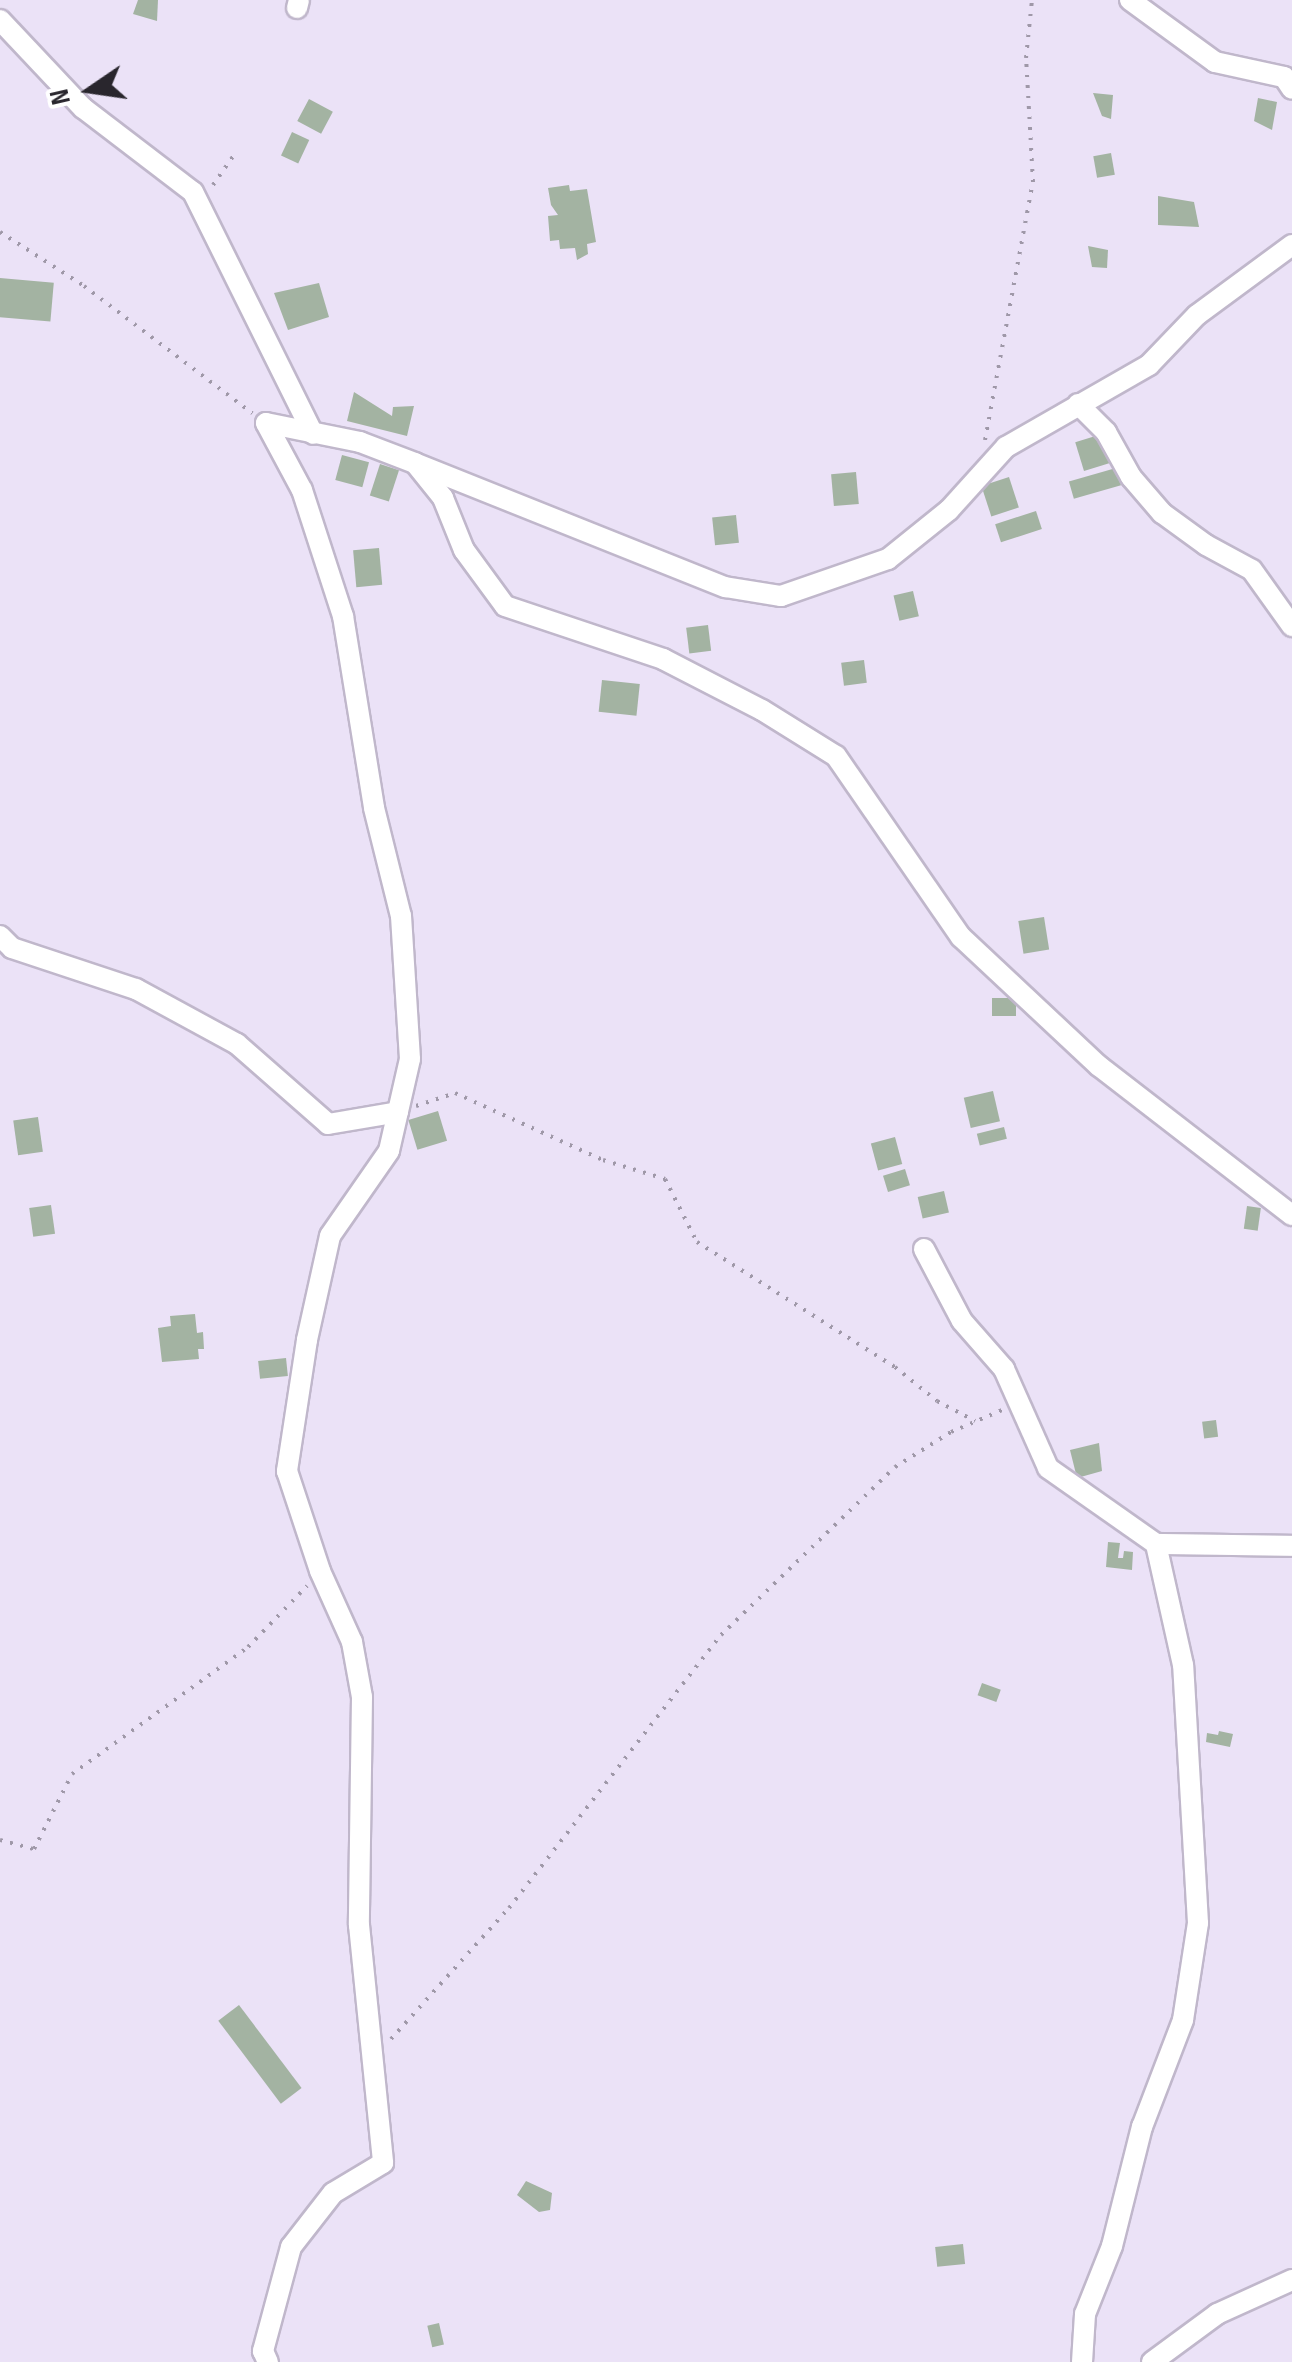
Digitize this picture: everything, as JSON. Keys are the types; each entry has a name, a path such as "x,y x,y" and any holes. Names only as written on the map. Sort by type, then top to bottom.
{"street":[{"path":"1130,0 1215,62 1284,78 1292,89"},
{"path":"0,20 83,108 192,192 215,230 313,434"},
{"path":"266,423 360,442 725,588 781,596 888,559 949,510 1006,447 1149,365 1197,315 1292,244"},
{"path":"1078,404 1106,432 1131,477 1162,513 1206,546 1252,570 1292,626"},
{"path":"266,423 302,490 343,616 374,808 400,916 410,1059 389,1151 330,1236 307,1340 286,1471 320,1572 352,1642 362,1697 359,1925 383,2163 333,2193 291,2247 263,2351 268,2362"},
{"path":"415,463 443,498 464,550 505,606 663,659 762,710 836,756 962,936 1100,1066 1292,1216"},
{"path":"0,936 12,948 136,989 237,1044 328,1124 398,1112"},
{"path":"924,1249 962,1320 1004,1369 1048,1468 1156,1544 1292,1546"},
{"path":"1082,2362 1085,2314 1112,2246 1142,2127 1183,2020 1198,1923 1182,1666 1156,1544"},
{"path":"1152,2362 1217,2314 1292,2280"}],"path":[{"path":"985,442 1033,182 1026,58 1032,0"},
{"path":"198,205 234,155"},
{"path":"0,232 84,286 266,423"},
{"path":"398,1112 455,1093 604,1160 666,1179 697,1242 880,1356 937,1401 976,1421"},
{"path":"375,2057 509,1908 721,1635 894,1467 976,1421 1020,1402"},
{"path":"0,1840 34,1848 72,1774 248,1647 320,1572"}],"building":[{"path":"138,0 158,0 157,21 133,14"},
{"path":"1093,93 1113,95 1111,119 1102,116"},
{"path":"1258,98 1277,102 1272,130 1254,121"},
{"path":"309,99 333,112 321,134 297,121"},
{"path":"292,132 309,140 298,164 281,156"},
{"path":"1111,153 1115,175 1097,178 1093,156"},
{"path":"569,185 570,191 587,189 596,242 587,244 588,254 577,260 575,248 560,249 559,240 550,241 548,216 558,215 551,205 548,188"},
{"path":"1158,196 1194,202 1199,227 1158,225"},
{"path":"1088,246 1108,250 1107,268 1092,267"},
{"path":"0,278 54,283 50,322 0,317"},
{"path":"319,283 329,317 288,330 274,293"},
{"path":"354,392 392,416 393,407 414,406 407,436 347,421"},
{"path":"1102,434 1111,463 1084,471 1075,442"},
{"path":"342,455 369,462 362,487 335,480"},
{"path":"380,464 399,470 389,502 370,495"},
{"path":"1116,468 1121,485 1074,499 1069,482"},
{"path":"856,472 859,504 834,506 831,474"},
{"path":"1009,477 1019,507 991,516 981,486"},
{"path":"1036,511 1042,529 1001,542 995,524"},
{"path":"736,515 739,543 715,545 712,518"},
{"path":"379,548 382,585 356,587 353,550"},
{"path":"913,591 919,616 899,621 894,595"},
{"path":"708,625 711,651 689,653 686,628"},
{"path":"864,660 867,683 844,686 841,663"},
{"path":"602,680 640,684 636,716 599,712"},
{"path":"1044,917 1049,950 1023,954 1018,921"},
{"path":"992,998 1016,998 1016,1016 992,1016"},
{"path":"993,1091 1000,1121 971,1128 964,1098"},
{"path":"438,1111 447,1141 417,1150 408,1120"},
{"path":"38,1117 43,1152 18,1155 13,1120"},
{"path":"1004,1127 1007,1139 980,1145 977,1134"},
{"path":"895,1137 902,1164 878,1171 871,1143"},
{"path":"905,1169 910,1185 888,1192 883,1176"},
{"path":"944,1191 949,1212 923,1219 918,1197"},
{"path":"51,1205 55,1234 33,1237 29,1208"},
{"path":"1247,1206 1261,1208 1258,1231 1244,1229"},
{"path":"195,1314 197,1333 203,1332 204,1349 198,1349 199,1359 162,1362 158,1328 171,1326 170,1316"},
{"path":"286,1358 288,1376 260,1379 258,1361"},
{"path":"1216,1420 1218,1437 1204,1439 1202,1422"},
{"path":"1099,1443 1102,1471 1077,1478 1070,1450"},
{"path":"1108,1542 1120,1543 1118,1558 1123,1558 1124,1551 1133,1552 1132,1570 1106,1567"},
{"path":"982,1683 1001,1690 996,1702 978,1695"},
{"path":"1219,1731 1233,1734 1230,1747 1206,1742 1207,1733 1218,1735"},
{"path":"239,2005 302,2088 281,2104 218,2021"},
{"path":"526,2181 552,2193 550,2210 539,2212 517,2195"},
{"path":"963,2244 965,2264 937,2267 935,2247"},
{"path":"439,2323 444,2344 432,2347 427,2326"}]}
